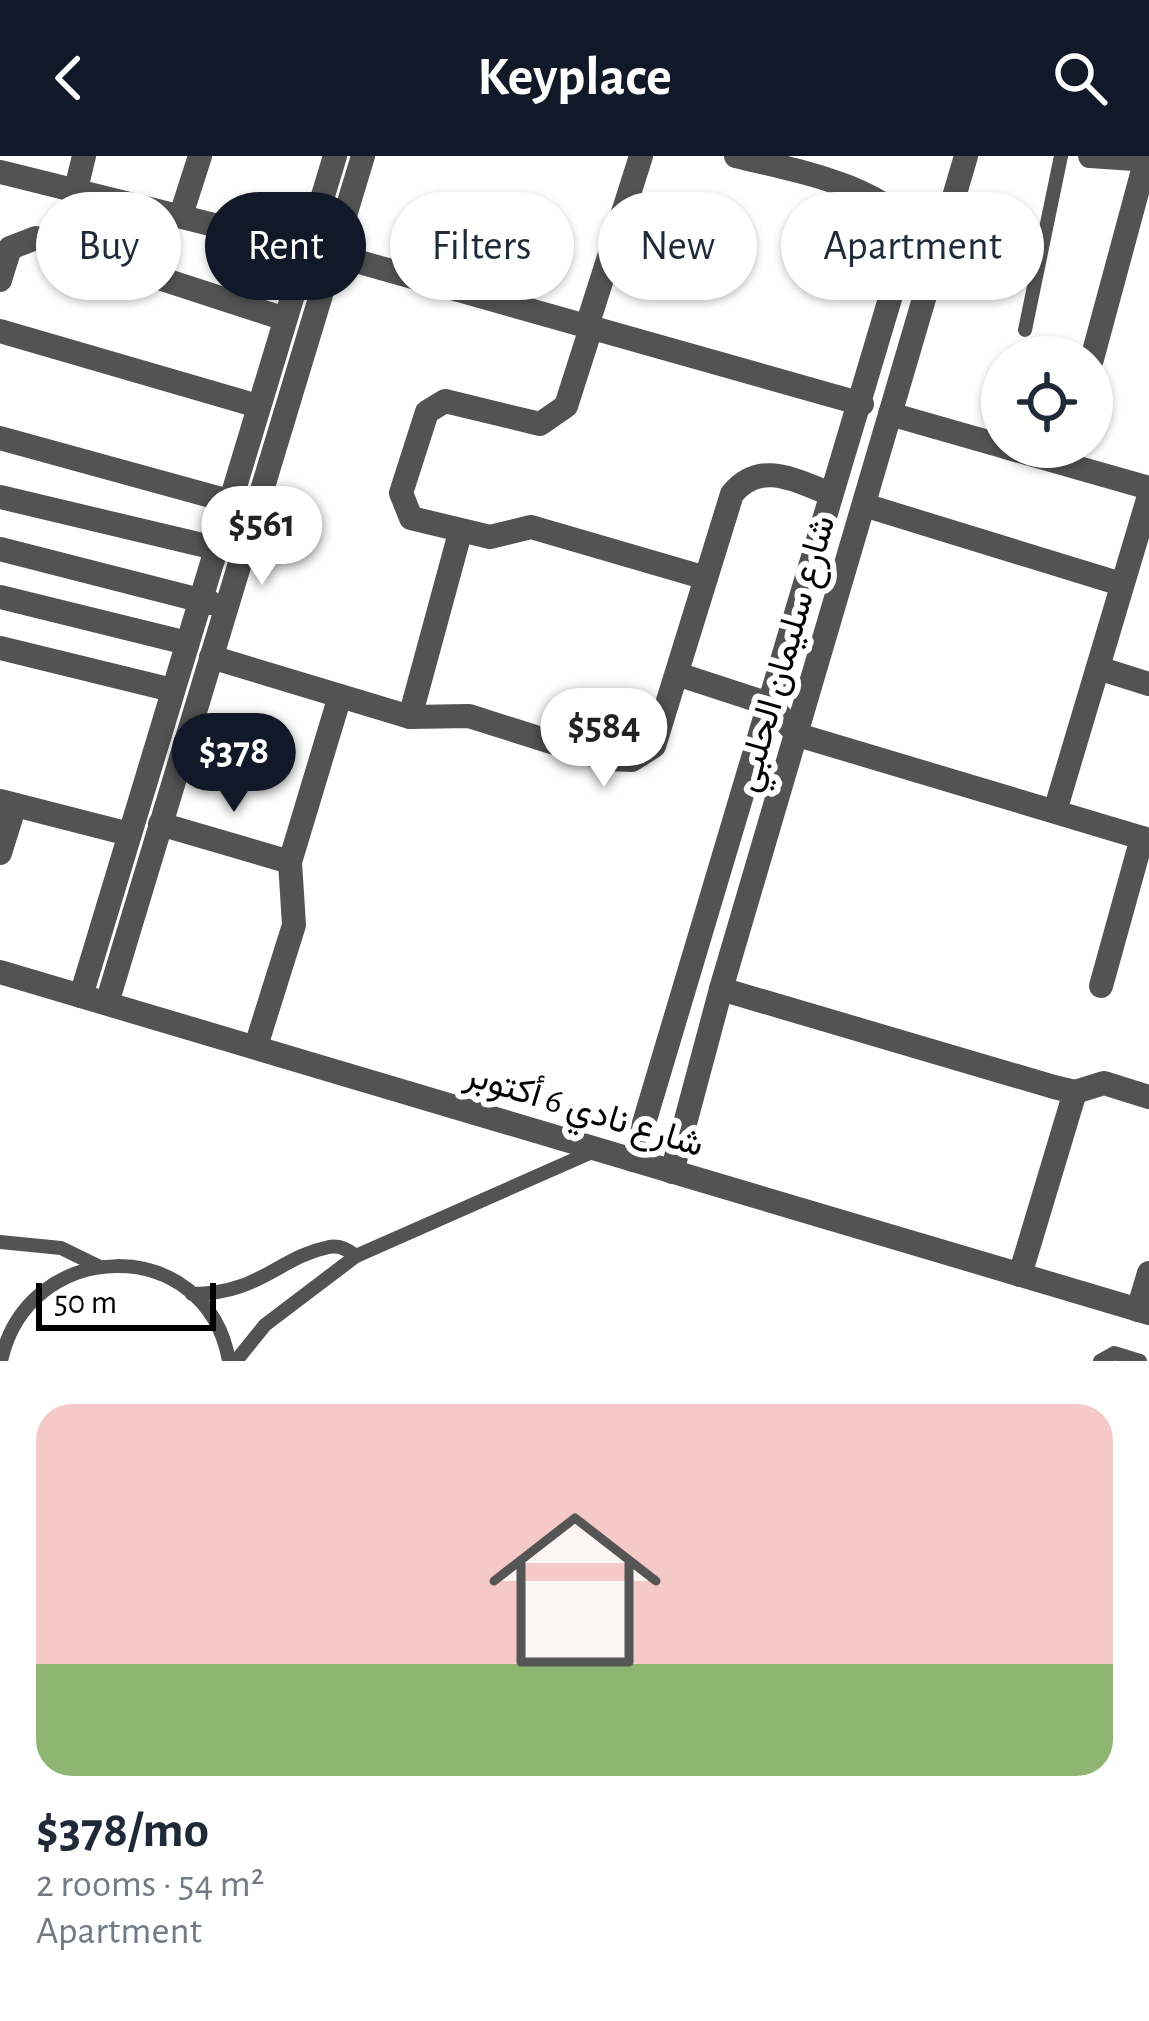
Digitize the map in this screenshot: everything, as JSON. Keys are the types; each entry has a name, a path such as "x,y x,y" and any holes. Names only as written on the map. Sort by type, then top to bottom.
{"street":[{"path":"76,189 85,156"},
{"path":"200,156 181,215 205,221"},
{"path":"329,192 335,156"},
{"path":"346,192 363,156"},
{"path":"640,156 566,406 540,424 445,401 427,412 400,493 411,518 460,532 490,537 531,527 706,578"},
{"path":"736,156 858,192"},
{"name":"شارع سليمان الحلبي","path":"954,192 966,156"},
{"path":"1090,156 1148,159 1098,336"},
{"path":"0,172 88,192"},
{"path":"0,280 10,248 36,238 285,319"},
{"path":"366,264 862,404"},
{"path":"81,996 258,406 294,300"},
{"path":"107,1003 211,657 306,300"},
{"name":"شارع سليمان الحلبي","path":"633,1160 891,300"},
{"name":"شارع سليمان الحلبي","path":"672,1172 922,300"},
{"path":"0,331 258,406"},
{"path":"890,414 981,440"},
{"path":"0,438 229,501"},
{"path":"1055,812 1149,492 1095,468"},
{"path":"211,657 410,717 469,716 605,759 632,760 654,746 732,494 741,483 767,472 831,494"},
{"path":"0,496 215,548"},
{"path":"864,505 1121,584"},
{"path":"410,717 460,532"},
{"path":"0,549 225,607"},
{"path":"0,597 187,643"},
{"path":"0,648 172,690"},
{"path":"1098,668 1149,684"},
{"path":"676,674 769,704 798,735 1146,839 1101,986"},
{"path":"256,1046 294,925 290,862 340,696"},
{"path":"0,853 7,803 129,834"},
{"path":"160,824 290,862"},
{"name":"شارع نادي 6 أكتوبر","path":"0,971 1143,1312"},
{"path":"721,988 1075,1093 1104,1083 1149,1097"},
{"path":"1020,1275 1075,1093"},
{"path":"1143,1312 1149,1273"}],"lane":[{"path":"1025,330 1061,156"},
{"path":"0,1242 61,1248 98,1266 139,1268 193,1294 219,1330 232,1361 265,1325 356,1256 598,1149"},
{"path":"193,1294 245,1288 325,1248 343,1248 356,1256"},
{"path":"1,1361 12,1327 39,1293 98,1266"},
{"path":"1100,1361 1114,1353 1140,1361"}]}
